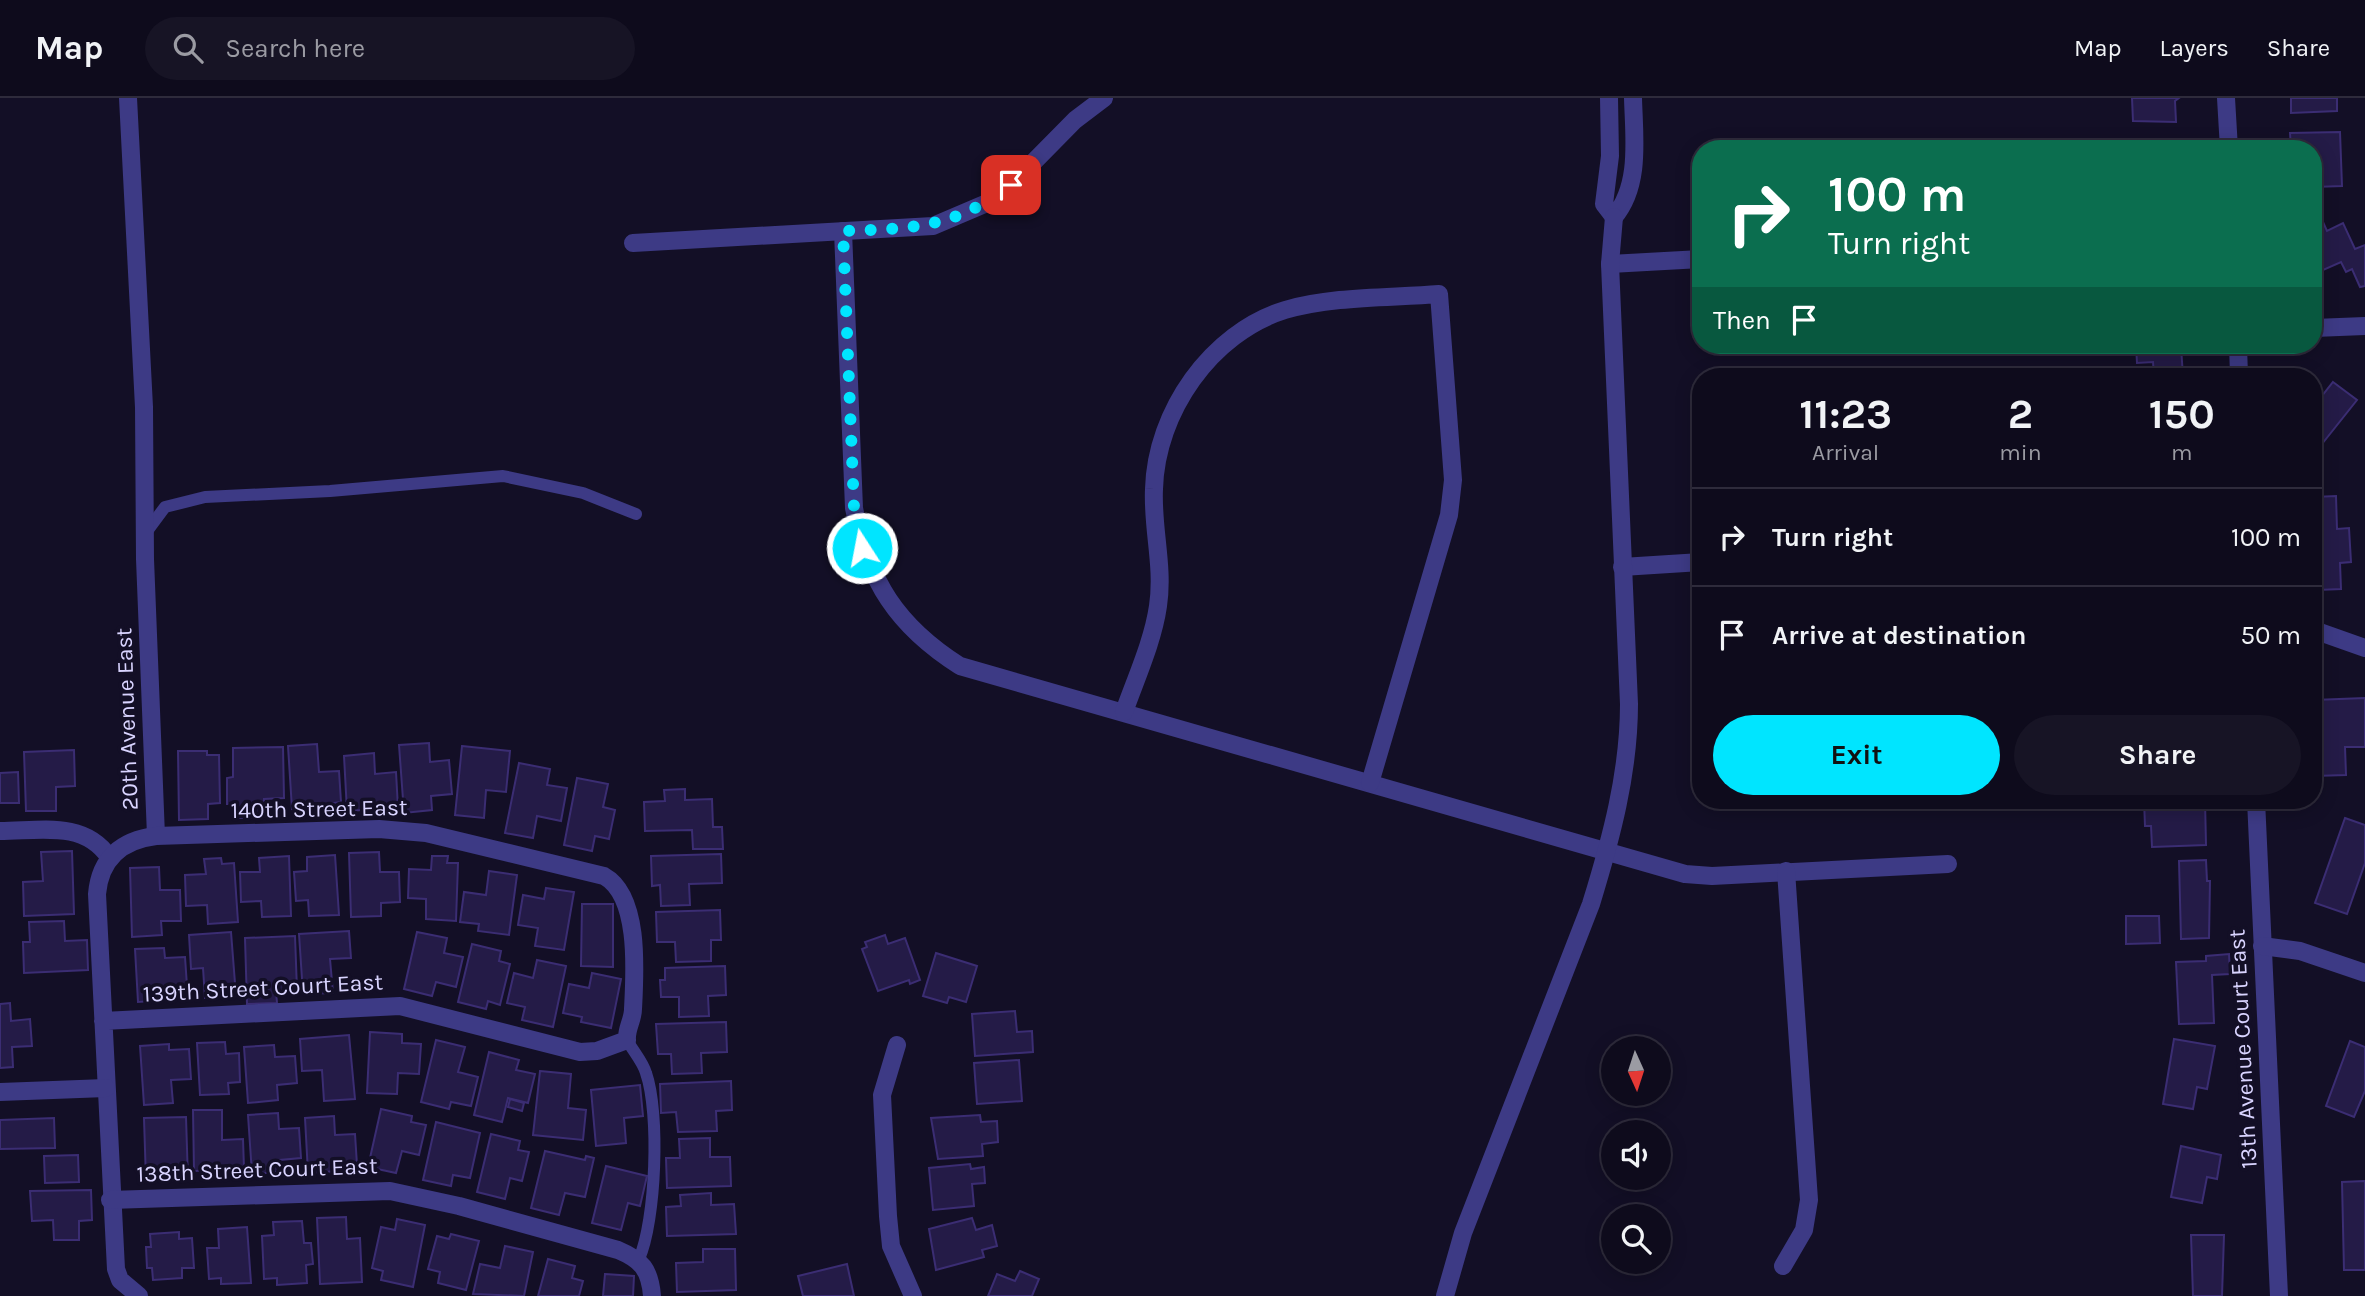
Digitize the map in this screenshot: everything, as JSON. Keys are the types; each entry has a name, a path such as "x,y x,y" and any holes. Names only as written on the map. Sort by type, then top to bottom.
{"street":[{"name":"20th Avenue East","path":"109,857 126,844 156,836 145,535 144,407 128,98"},
{"path":"633,243 933,226 966,214 1011,185 1057,137 1104,98"},
{"path":"1609,98 1610,156 1604,204 1614,217"},
{"path":"1445,1296 1463,1233 1591,904 1625,774 1629,734 1610,264 1614,217 1624,205 1634,158 1633,98"},
{"path":"2227,98 2229,140"},
{"path":"843,231 854,508 862,548 872,575 889,602 936,651 960,666 1370,783 1606,854 1685,874 1948,864"},
{"path":"1610,264 1692,259"},
{"path":"1124,712 1158,608 1161,579 1154,487 1157,461 1175,408 1189,384 1233,337 1285,310 1319,303 1439,294 1453,480 1449,515 1370,783"},
{"path":"2322,328 2365,326"},
{"path":"1622,567 1692,563"},
{"path":"2322,633 2365,648"},
{"name":"13th Avenue Court East","path":"2256,809 2279,1296"},
{"name":"140th Street East","path":"156,836 379,829 426,832 604,876 622,892 630,915 633,1012 626,1032 627,1041"},
{"path":"0,831 80,832 96,841 109,857 97,894 110,1200 116,1269 120,1280 139,1296"},
{"path":"1783,1266 1804,1230 1809,1200 1786,872"},
{"path":"2263,946 2301,951 2365,973"},
{"name":"139th Street Court East","path":"103,1021 400,1006 580,1052 597,1051 627,1041"},
{"path":"897,1045 883,1095 888,1216 891,1245 913,1296"},
{"path":"0,1092 106,1088"},
{"name":"138th Street Court East","path":"110,1200 390,1191 575,1237 641,1263"},
{"path":"641,1263 651,1277 652,1296"}],"lane":[{"path":"145,535 164,507 205,496 331,491 503,477 583,493 636,514"},
{"path":"627,1041 646,1073 653,1116 652,1196 647,1240 641,1263"}],"building":[{"path":"2132,98 2179,98 2175,101 2176,122 2133,121"},
{"path":"2291,98 2337,98 2337,111 2291,113"},
{"path":"2340,132 2342,186 2322,187 2322,140 2290,140 2290,133"},
{"path":"2322,220 2327,231 2343,223 2355,249 2365,245 2365,286 2360,287 2352,269 2346,272 2341,262 2322,270"},
{"path":"2136,354 2181,354 2182,368 2153,368 2153,362 2137,363"},
{"path":"2333,382 2357,400 2322,444 2322,396"},
{"path":"2336,496 2337,529 2349,528 2351,562 2340,563 2341,589 2322,590 2322,497"},
{"path":"2365,698 2365,747 2345,747 2346,775 2322,776 2322,700"},
{"path":"429,743 430,762 449,760 452,794 431,796 432,810 404,813 399,745"},
{"path":"317,744 319,772 339,771 341,802 292,809 288,746"},
{"path":"462,746 510,751 506,792 486,790 484,818 455,815"},
{"path":"283,747 284,798 264,799 264,817 235,818 234,804 227,804 227,778 233,777 233,748"},
{"path":"74,750 75,786 56,787 56,811 26,811 24,752"},
{"path":"178,751 207,751 207,755 219,755 220,803 208,804 208,819 179,820"},
{"path":"374,753 375,774 396,772 398,808 347,811 344,756"},
{"path":"519,763 550,769 547,785 567,788 561,821 537,816 533,838 505,833"},
{"path":"18,772 19,803 0,803 0,773"},
{"path":"577,778 608,784 603,807 615,810 609,839 595,836 592,851 564,845"},
{"path":"685,789 685,800 712,799 713,827 722,827 723,849 693,849 692,830 645,831 644,802 665,801 664,790"},
{"path":"2144,809 2205,809 2206,845 2152,847 2151,826 2145,826"},
{"path":"2345,818 2365,825 2365,863 2347,914 2315,903"},
{"path":"72,851 74,914 24,916 23,882 43,881 41,852"},
{"path":"379,852 380,872 399,872 400,902 381,903 381,916 351,917 349,853"},
{"path":"721,854 722,883 689,884 690,905 661,906 660,885 652,886 651,856"},
{"path":"335,855 339,915 309,916 308,900 296,901 294,872 307,871 307,857"},
{"path":"289,856 291,916 262,917 261,901 241,902 240,872 260,872 259,858"},
{"path":"432,856 448,856 447,863 458,863 456,921 426,919 426,899 408,898 409,869 431,870"},
{"path":"221,858 222,864 234,863 238,922 208,924 207,905 186,906 185,875 206,874 204,859"},
{"path":"2206,860 2207,881 2210,881 2209,938 2181,939 2179,861"},
{"path":"159,867 160,890 180,890 181,921 161,921 162,935 132,937 130,868"},
{"path":"489,871 517,875 509,935 478,931 479,924 460,922 464,892 486,895"},
{"path":"546,888 574,892 564,950 535,946 538,928 518,925 523,895 544,899"},
{"path":"582,904 613,904 613,967 581,966"},
{"path":"720,910 721,940 711,940 711,961 676,962 675,942 657,942 656,912"},
{"path":"2126,916 2159,916 2160,943 2126,944"},
{"path":"64,921 65,941 87,940 88,970 24,973 23,942 30,942 29,922"},
{"path":"349,931 351,958 330,959 333,993 303,994 299,934"},
{"path":"231,932 236,996 205,998 203,968 191,969 189,935"},
{"path":"417,932 447,938 444,953 463,957 456,987 436,982 432,996 404,989"},
{"path":"885,935 888,944 905,938 920,980 910,984 909,980 878,991 862,949 867,947 865,942"},
{"path":"295,936 297,990 276,991 277,1003 247,1004 245,938"},
{"path":"472,944 501,951 499,961 510,964 500,1005 488,1001 486,1009 458,1002"},
{"path":"164,948 165,958 185,957 187,986 165,988 166,1000 138,1002 135,949"},
{"path":"936,953 977,966 966,1002 949,997 947,1003 923,996"},
{"path":"2229,954 2230,974 2212,975 2214,1023 2179,1024 2176,962 2206,961 2206,956"},
{"path":"537,960 566,966 553,1027 522,1020 525,1007 507,1003 514,973 533,978"},
{"path":"725,966 726,995 708,996 709,1016 679,1017 679,997 661,997 660,980 665,980 665,968"},
{"path":"592,973 621,979 611,1028 581,1022 582,1017 563,1013 569,984 589,988"},
{"path":"10,1003 11,1021 30,1019 32,1046 12,1047 13,1067 0,1068 0,1004"},
{"path":"1015,1011 1017,1032 1032,1031 1033,1052 975,1056 972,1014"},
{"path":"726,1022 727,1052 701,1053 702,1073 672,1074 671,1054 658,1054 656,1024"},
{"path":"370,1032 402,1034 402,1043 421,1044 419,1074 398,1073 397,1094 367,1093"},
{"path":"349,1035 355,1099 324,1101 322,1070 302,1071 300,1039"},
{"path":"2174,1039 2215,1046 2207,1089 2197,1087 2193,1109 2163,1104"},
{"path":"436,1040 465,1047 458,1072 478,1077 471,1106 451,1102 449,1109 421,1102"},
{"path":"2350,1041 2365,1047 2365,1091 2354,1117 2326,1106"},
{"path":"225,1042 226,1054 239,1053 240,1082 228,1083 229,1094 200,1095 197,1043"},
{"path":"169,1044 169,1050 189,1049 191,1079 171,1080 173,1103 144,1105 140,1046"},
{"path":"274,1045 275,1057 295,1056 297,1083 277,1085 278,1100 248,1103 244,1047"},
{"path":"489,1052 519,1060 516,1070 535,1074 528,1103 508,1098 502,1122 474,1115"},
{"path":"1019,1060 1022,1101 977,1104 974,1063"},
{"path":"540,1071 571,1074 568,1108 586,1110 583,1140 533,1135"},
{"path":"731,1081 732,1110 716,1111 717,1131 678,1132 676,1112 661,1113 660,1084"},
{"path":"640,1085 643,1116 624,1118 626,1143 596,1146 591,1090"},
{"path":"510,1099 524,1103 522,1111 508,1107"},
{"path":"381,1109 412,1116 411,1122 426,1125 419,1155 402,1151 396,1173 368,1167"},
{"path":"193,1110 222,1110 222,1140 243,1139 244,1169 194,1171"},
{"path":"278,1113 279,1129 299,1128 301,1158 280,1160 281,1172 252,1174 248,1115"},
{"path":"980,1115 981,1122 997,1121 998,1142 982,1144 983,1156 938,1159 931,1118"},
{"path":"334,1116 335,1135 355,1134 357,1165 338,1166 338,1171 308,1173 305,1118"},
{"path":"186,1117 188,1180 146,1181 144,1118"},
{"path":"54,1118 55,1148 0,1149 0,1120"},
{"path":"436,1122 480,1133 470,1178 453,1175 451,1186 423,1180"},
{"path":"491,1134 520,1141 518,1150 529,1152 522,1181 510,1178 505,1199 477,1192"},
{"path":"710,1138 710,1157 730,1157 731,1186 667,1188 666,1158 680,1158 679,1139"},
{"path":"2181,1146 2221,1155 2217,1179 2207,1177 2202,1203 2171,1197"},
{"path":"545,1151 585,1160 586,1156 594,1158 585,1197 565,1193 559,1215 531,1208"},
{"path":"78,1155 79,1182 45,1183 44,1156"},
{"path":"970,1164 971,1169 984,1167 985,1183 972,1184 974,1206 933,1210 929,1168"},
{"path":"606,1166 647,1176 640,1206 628,1203 621,1230 592,1223"},
{"path":"2365,1181 2365,1270 2344,1270 2342,1182"},
{"path":"91,1190 92,1220 79,1221 79,1240 54,1240 53,1220 32,1221 30,1191"},
{"path":"711,1193 711,1205 734,1204 736,1234 667,1236 666,1207 681,1206 680,1195"},
{"path":"346,1217 347,1239 360,1238 362,1282 320,1284 317,1218"},
{"path":"972,1218 976,1230 992,1225 997,1246 982,1250 984,1257 936,1270 929,1229"},
{"path":"397,1219 425,1225 413,1287 381,1280 383,1271 372,1268 381,1227 395,1230"},
{"path":"302,1221 304,1243 311,1243 313,1264 306,1265 307,1283 277,1285 277,1278 264,1279 262,1236 274,1235 273,1222"},
{"path":"247,1227 251,1283 221,1284 221,1278 209,1279 207,1248 219,1248 218,1229"},
{"path":"179,1232 179,1239 192,1238 194,1268 182,1268 182,1278 153,1280 152,1268 147,1268 146,1247 151,1247 150,1234"},
{"path":"451,1234 479,1241 466,1290 438,1283 440,1272 428,1269 437,1236 449,1239"},
{"path":"2191,1235 2224,1235 2222,1296 2193,1296"},
{"path":"505,1246 533,1252 524,1296 473,1294 480,1264 500,1268"},
{"path":"703,1249 735,1249 736,1290 677,1292 676,1263 703,1262"},
{"path":"548,1259 575,1266 572,1278 583,1281 579,1296 538,1296"},
{"path":"847,1264 854,1296 803,1296 798,1276"},
{"path":"1020,1271 1039,1279 1032,1296 988,1296 997,1274 1015,1281"},
{"path":"605,1274 634,1276 633,1296 603,1296"}],"route":[{"path":"862,548 854,508 843,231 933,226 987,203 1011,185"}]}
